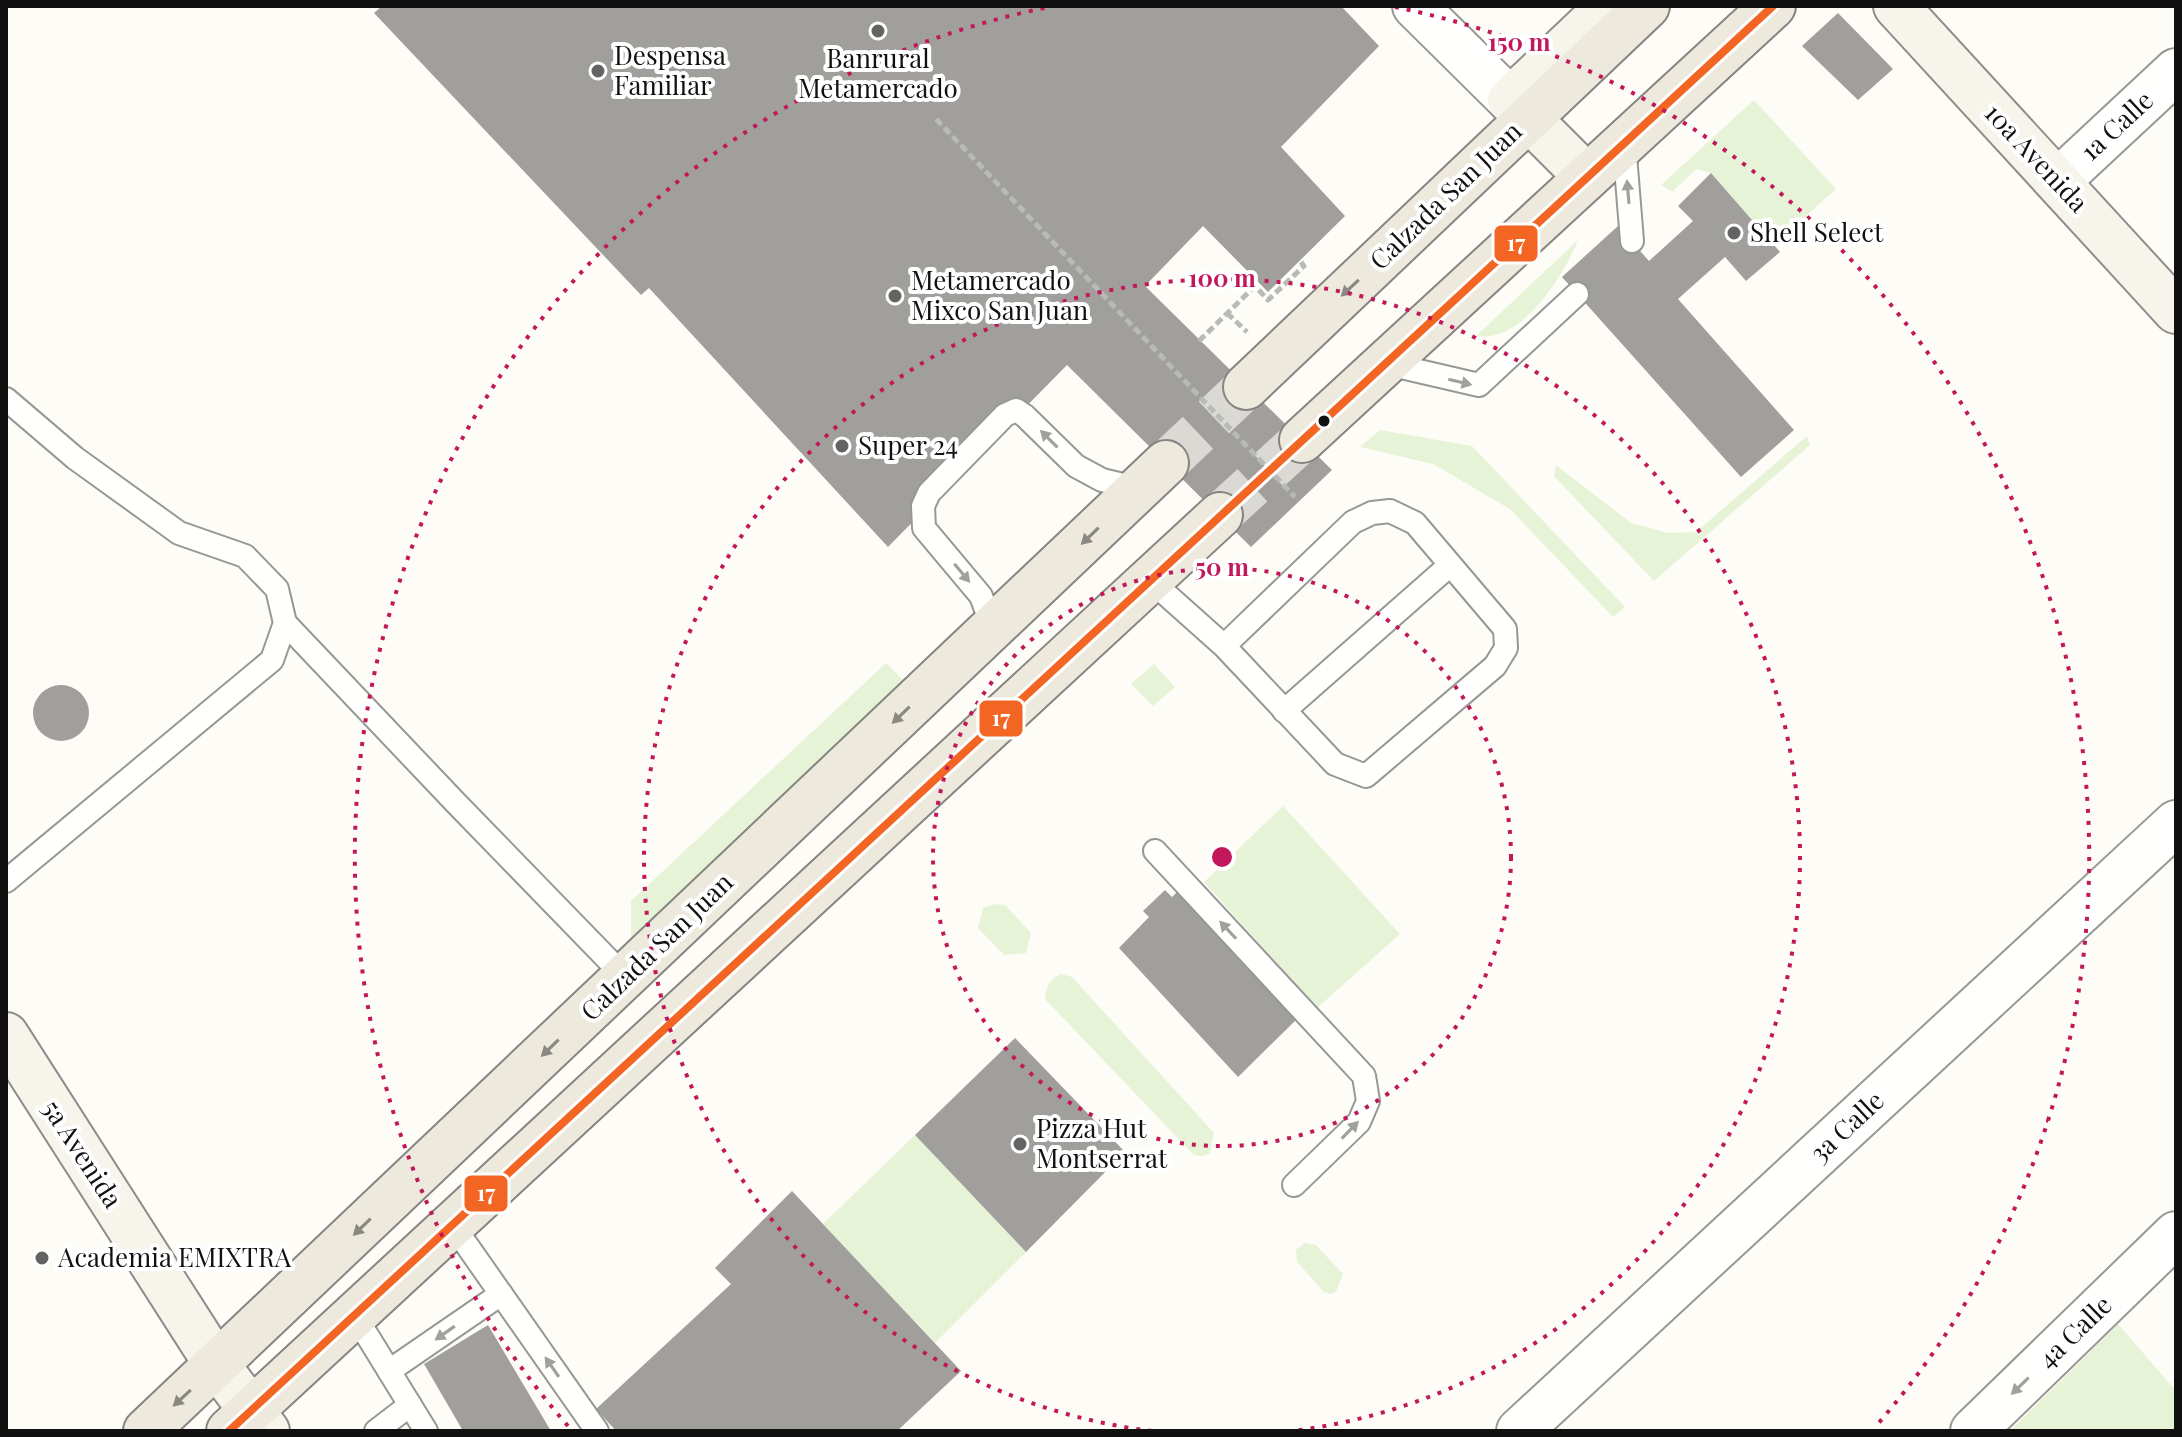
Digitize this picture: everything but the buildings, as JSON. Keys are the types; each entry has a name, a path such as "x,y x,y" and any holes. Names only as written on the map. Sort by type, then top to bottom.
{"main road":[{"name":"Calzada San Juan","path":"1246,387 1519,109 1647,6"},
{"path":"1302,440 1773,6"},
{"name":"Calzada San Juan","path":"146,1431 1153,476"},
{"path":"249,1423 354,1314 1220,515"}],"street":[{"path":"1415,6 1587,177"},
{"name":"Calzada San Juan","path":"1519,109 1609,6"},
{"name":"10a Avenida","path":"1896,6 2176,311"},
{"name":"1a Calle","path":"2058,181 2176,71"},
{"name":"3a Calle","path":"1519,1431 2176,823"},
{"name":"5a Avenida","path":"6,1035 217,1365 249,1423"},
{"name":"4a Calle","path":"1973,1431 2176,1234"}],"lane":[{"path":"1624,142 1632,241"},
{"path":"1384,363 1479,385 1577,294"},
{"path":"6,399 75,458 179,533 245,556 277,589 285,623 625,977"},
{"path":"993,628 981,596 924,528 923,506 929,493 1005,415 1016,410 1025,416 1076,466 1102,480 1153,476"},
{"path":"1150,580 1224,646 1335,764 1366,776 1495,666 1506,648 1505,629 1415,523 1390,511 1372,513 1353,522 1224,646"},
{"path":"1284,711 1450,565"},
{"path":"6,881 272,660 285,623"},
{"path":"1155,851 1364,1076 1368,1101 1359,1122 1294,1185"},
{"path":"452,1224 597,1431"},
{"path":"389,1371 501,1294"},
{"path":"354,1314 426,1431"},
{"path":"376,1431 410,1405"}],"path":[{"path":"936,119 1295,497"},
{"path":"1199,341 1255,286 1268,300 1304,266 1300,261"},
{"path":"1227,313 1243,328"}],"green space":[{"path":"1754,100 1836,189 1774,245 1711,173 1696,169 1672,192 1661,185"},
{"path":"1578,240 1556,282 1521,322 1493,336 1475,337"},
{"path":"1380,430 1472,446 1625,607 1613,617 1510,509 1433,464 1360,447"},
{"path":"1807,436 1810,445 1654,581 1554,476 1556,465 1631,523 1668,533 1696,532"},
{"path":"886,663 908,685 631,943 631,901"},
{"path":"1154,664 1175,687 1153,706 1131,684"},
{"path":"1283,806 1400,934 1317,1008 1204,882"},
{"path":"1005,905 1031,933 1026,953 1004,955 978,928 983,908"},
{"path":"1061,974 1072,977 1214,1133 1210,1153 1194,1155 1045,999 1049,984"},
{"path":"915,1135 1026,1252 935,1343 823,1224"},
{"path":"1305,1243 1316,1245 1343,1274 1336,1292 1324,1292 1297,1262 1296,1250"},
{"path":"2118,1324 2176,1391 2176,1431 2010,1431"}],"tunnel":[{"path":"1166,463 1246,387"},
{"path":"1220,515 1302,440"}],"transit line":[{"name":"17","path":"229,1431 1773,6"}],"place":[{"name":"Banrural Metamercado","path":"878,31"},
{"name":"Despensa Familiar","path":"598,71"},
{"name":"Shell Select","path":"1734,233"},
{"name":"Metamercado Mixco San Juan","path":"895,296"},
{"name":"Super 24","path":"842,446"},
{"name":"Pizza Hut Montserrat","path":"1020,1144"},
{"name":"Academia EMIXTRA","path":"42,1258"}]}
